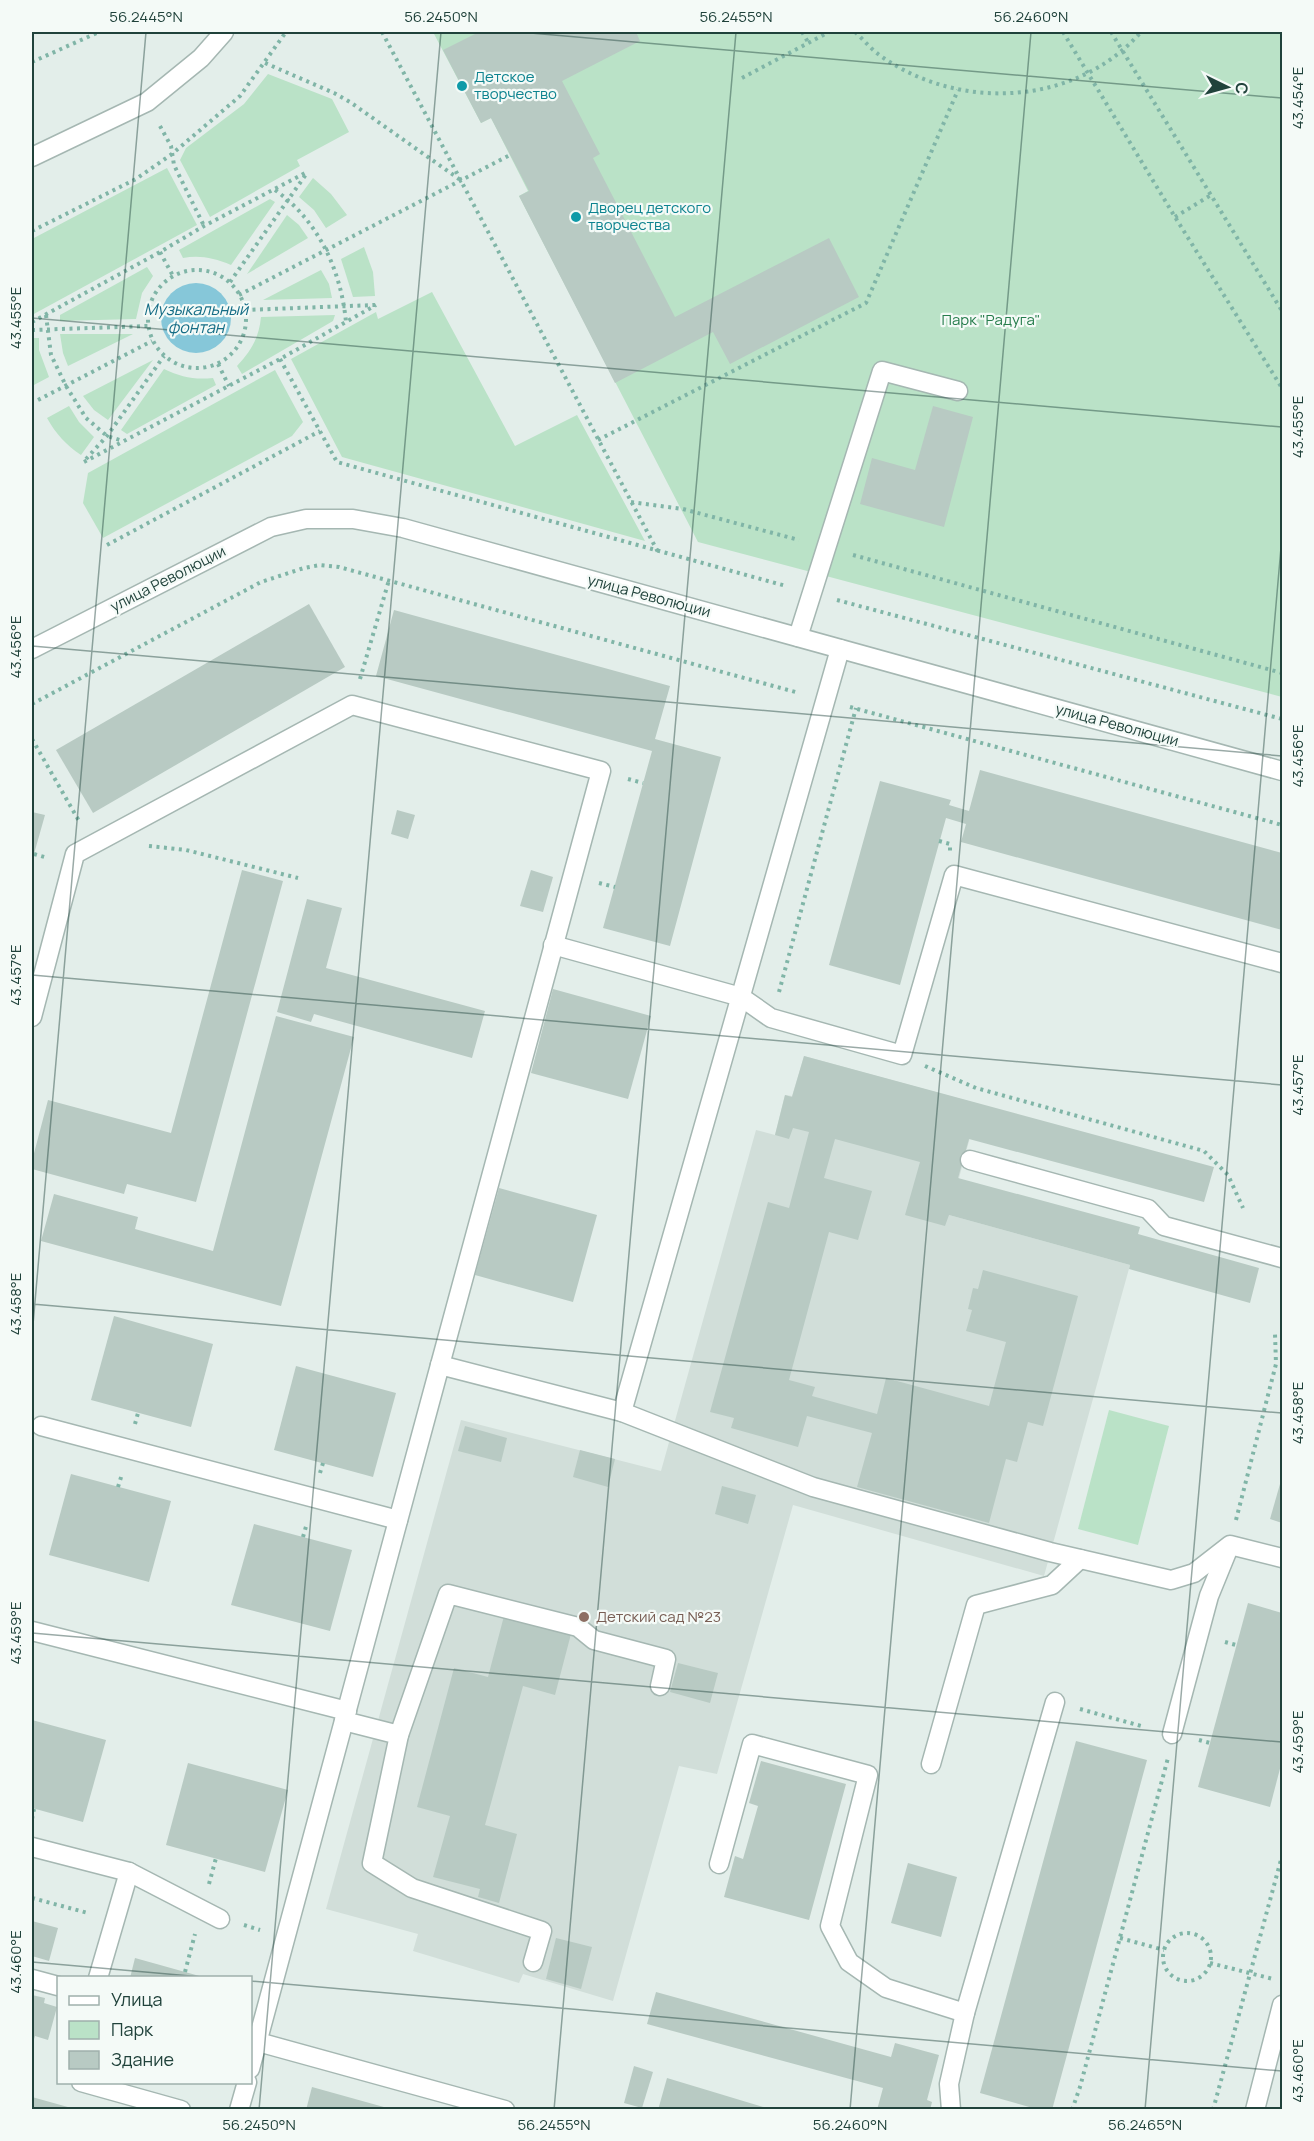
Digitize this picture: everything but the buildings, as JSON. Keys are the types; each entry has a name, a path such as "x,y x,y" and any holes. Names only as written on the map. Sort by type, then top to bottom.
{"street":[{"path":"32,158 147,102 201,58 224,32"},
{"path":"798,637 882,371 958,391"},
{"name":"улица Революции","path":"32,649 271,527 306,519 353,519 403,528 1282,771"},
{"path":"622,1412 840,649"},
{"path":"32,1017 75,854 352,705 601,771 252,2062"},
{"path":"554,945 741,997 771,1018 902,1055 954,875 1282,963"},
{"path":"970,1160 1148,1209 1164,1226 1282,1258"},
{"path":"440,1365 622,1412 813,1486 1080,1559 1171,1580 1194,1573 1230,1545"},
{"path":"41,1426 398,1520"},
{"path":"1230,1545 1282,1558"},
{"path":"1172,1734 1209,1596 1230,1545"},
{"path":"931,1764 976,1605 1052,1585 1080,1559"},
{"path":"533,1962 542,1931 412,1888 372,1863 399,1735 448,1594 578,1627 594,1640 666,1659 660,1686"},
{"path":"32,1631 345,1716 399,1735"},
{"path":"951,2109 949,2084 965,2013 1055,1702"},
{"path":"719,1864 752,1744 868,1775 830,1926 849,1962 886,1988 965,2013"},
{"path":"32,1847 129,1872 220,1919"},
{"path":"98,1976 129,1872"},
{"path":"32,1979 57,1986"},
{"path":"1255,2109 1282,2005"},
{"path":"258,2042 505,2109"},
{"path":"88,2084 181,2109"},
{"path":"239,2109 246,2084"}],"path":[{"path":"32,62 99,32"},
{"path":"32,231 136,179 172,154 240,96 286,32"},
{"path":"382,32 658,552"},
{"path":"802,32 808,42"},
{"path":"742,78 829,32"},
{"path":"855,32 878,53 916,76 958,90 1002,94 1045,89 1087,74 1122,51 1141,32"},
{"path":"1063,32 1282,388"},
{"path":"1111,32 1282,311"},
{"path":"265,63 350,102 461,180"},
{"path":"598,440 866,303 958,90"},
{"path":"147,102 171,146 174,165 204,226"},
{"path":"240,296 510,155"},
{"path":"32,322 204,226 307,172 229,282"},
{"path":"275,190 288,199 305,217 326,250 339,282 346,322"},
{"path":"1175,217 1211,195"},
{"path":"160,252 173,276"},
{"path":"202,270 217,274 229,282 240,296 245,310 246,326 241,341 231,355 218,364 204,368 190,368 176,364 164,356 152,341 148,326 148,311 161,285 173,276 187,271 202,270"},
{"path":"164,356 107,436 84,462 280,359 376,305 245,310"},
{"path":"46,315 51,355 66,386 86,418 107,436 123,441"},
{"path":"32,330 148,326"},
{"path":"38,400 152,341"},
{"path":"280,359 337,462 658,552 1282,719"},
{"path":"218,364 229,386"},
{"path":"107,545 320,431"},
{"path":"631,502 682,509 1282,673"},
{"path":"32,704 261,582 320,564 389,580 1282,825"},
{"path":"352,705 389,580"},
{"path":"771,1018 856,708"},
{"path":"32,739 93,845"},
{"path":"111,835 142,846 186,850 298,878"},
{"path":"902,1055 976,1089 1204,1150 1228,1175 1243,1208"},
{"path":"1230,1545 1276,1364 1275,1334"},
{"path":"1055,1702 1210,1743"},
{"path":"1072,2109 1165,1777 1172,1734"},
{"path":"32,1819 34,1809"},
{"path":"1213,2109 1282,1856"},
{"path":"32,1898 115,1921"},
{"path":"220,1919 286,1936"},
{"path":"1190,1932 1202,1938 1210,1950 1210,1962 1204,1974 1191,1981 1179,1980 1169,1974 1162,1961 1164,1950 1169,1940 1177,1934 1190,1932"},
{"path":"1120,1938 1164,1950"},
{"path":"1210,1962 1282,1982"}],"shaded area":[{"path":"804,1056 979,1104 949,1215 1130,1265 1044,1576 793,1505 717,1774 679,1766 613,2001 523,1974 519,1983 413,1951 418,1934 326,1909 461,1420 661,1471 756,1130 775,1135 785,1095 792,1096"}],"green space":[{"name":"Парк \"Радуга\"","path":"433,32 1282,32 1282,697 698,542 519,196 528,191 491,118 481,123"},
{"path":"268,74 332,99 349,132 297,160 300,166 210,217 180,160 186,148 244,104"},
{"path":"167,168 197,225 32,315 32,239"},
{"path":"313,178 331,194 347,215 326,228 314,210 299,197"},
{"path":"270,199 275,202 231,265 207,258 183,258 179,250"},
{"path":"287,215 299,225 308,238 247,274"},
{"path":"364,247 373,272 375,296 353,297 341,259"},
{"path":"147,267 153,276 142,293 136,319 60,321 60,315"},
{"path":"321,270 329,284 332,298 263,300"},
{"path":"432,292 515,446 577,415 645,541 342,457 291,359 376,312 378,319"},
{"path":"335,315 333,321 242,374 237,366 254,344 261,317"},
{"path":"60,334 133,334 68,366"},
{"path":"32,338 39,338 39,350 49,377 32,386"},
{"path":"153,360 108,420 94,410 83,396"},
{"path":"164,369 188,377 213,378 216,385 127,434 121,430"},
{"path":"275,370 303,422 292,436 103,538 83,503 88,473"},
{"path":"69,406 79,422 94,437 81,455 62,439 47,418"},
{"path":"1109,1410 1169,1426 1138,1545 1078,1529"}],"water":[{"name":"Музыкальный фонтан","path":"203,283 216,289 225,298 229,304 231,318 229,332 221,343 210,351 189,353 171,343 163,332 161,311 171,293 182,285"}],"place":[{"name":"Детское творчество","path":"462,86"},
{"name":"Дворец детского творчества","path":"576,217"},
{"name":"Детский сад №23","path":"584,1617"}]}
